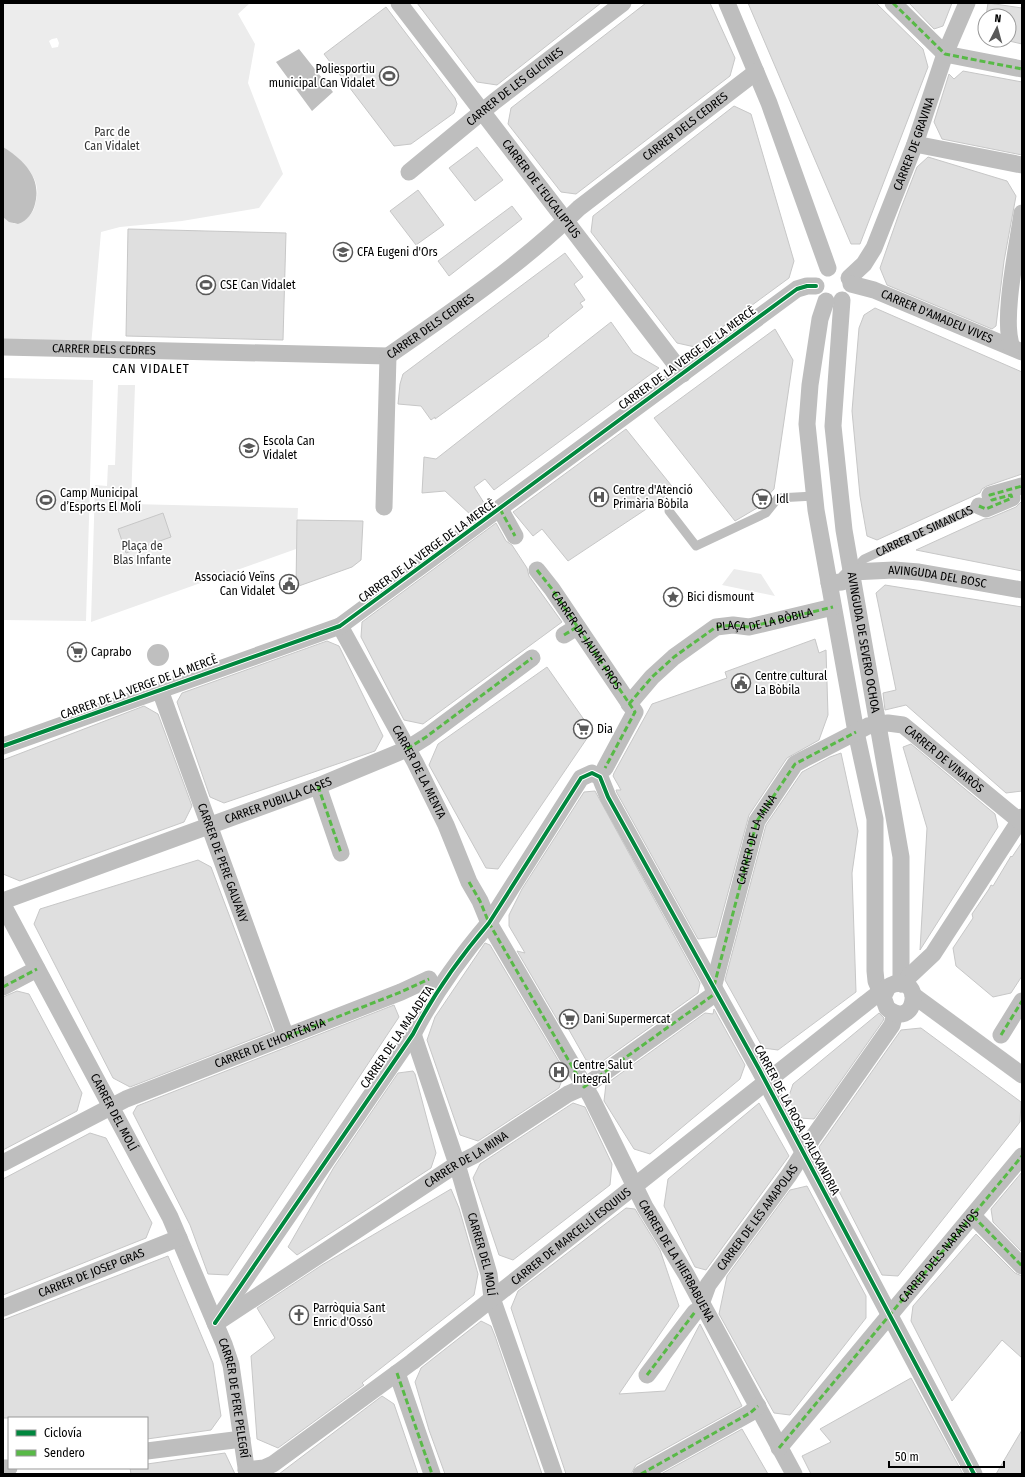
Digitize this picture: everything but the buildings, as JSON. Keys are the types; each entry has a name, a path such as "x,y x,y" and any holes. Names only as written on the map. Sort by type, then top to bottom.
{"street":[{"name":"CARRER DE L'EUCALIPTUS","path":"399,3 683,374"},
{"name":"CARRER DE LES GLICINES","path":"409,172 482,111 623,3"},
{"path":"727,3 756,72 828,268"},
{"path":"893,3 945,54 1022,69"},
{"name":"CARRER DE GRAVINA","path":"850,281 864,264 874,248 915,144 945,54 967,3"},
{"name":"CARRER DELS CEDRES","path":"3,347 388,356 442,318 553,233 579,208 756,72"},
{"path":"915,144 1022,165"},
{"path":"1017,350 1008,338 1008,319 1022,212"},
{"path":"828,268 841,269 850,281 849,292 834,300 817,292 816,286 819,274 828,268"},
{"name":"CARRER D'AMADEU VIVES","path":"850,281 1017,350"},
{"name":"CARRER DE LA VERGE DE LA MERCÈ","path":"3,746 340,626 798,289 807,286 816,286"},
{"name":"AVINGUDA DE SEVERO OCHOA","path":"834,300 833,426 844,530 901,857 893,991 876,981 875,819 856,732 814,496 808,424 810,385 820,319 834,300"},
{"path":"384,507 388,356"},
{"name":"CARRER DE SIMANCAS","path":"979,506 986,509 1012,498 1011,495 992,500 990,495 1022,486"},
{"path":"500,509 515,536"},
{"path":"824,557 848,552"},
{"name":"CARRER DE JAUME PROS","path":"537,570 552,589 571,631 632,708"},
{"name":"AVINGUDA DEL BOSC","path":"852,572 894,570 919,572 1022,590"},
{"path":"829,583 842,582 852,572"},
{"name":"PLAÇA DE LA BÒBILA","path":"632,708 652,677 674,657 716,627 733,625 749,627 833,607"},
{"name":"CARRER DE LA MENTA","path":"340,626 407,749 446,826 468,882 480,901 489,922"},
{"name":"CARRER PUBILLA CASES","path":"3,901 318,786 407,749 426,737 532,658"},
{"name":"CARRER DE PERE GALVANY","path":"160,690 286,1037"},
{"path":"602,773 632,708"},
{"name":"CARRER DE VINARÒS","path":"856,732 868,726 879,724 888,723 903,725 1021,820"},
{"name":"CARRER DE LA MINA","path":"215,1323 457,1164 475,1155 568,1094 584,1087 715,991 757,821 794,764 856,732"},
{"name":"CARRER DE LA MALADETA","path":"215,1323 413,1034 420,1020 468,949 489,922 581,778 592,773 602,773"},
{"name":"CARRER DE LA ROSA D'ALEXANDRIA","path":"602,773 608,797 766,1083 974,1474"},
{"path":"318,786 341,853"},
{"name":"CARRER DE MARCEL·LÍ ESQUIUS","path":"247,1472 273,1464 397,1373 492,1298 526,1274 766,1083 893,991 930,958 1021,820"},
{"name":"CARRER DEL MOLÍ","path":"3,905 170,1217 215,1323"},
{"name":"CARRER DE LA HIERBABUENA","path":"489,922 591,1097 644,1207 686,1274 698,1308 758,1406 794,1474"},
{"path":"3,987 37,969"},
{"name":"CARRER DE L'HORTÈNSIA","path":"3,1163 111,1107 402,992 429,979"},
{"path":"893,991 914,1000 909,1010 901,1014 895,1014 886,1008 893,991"},
{"path":"893,991 1022,1075"},
{"path":"1000,1035 1022,1001"},
{"name":"CARRER DE LES AMAPOLAS","path":"648,1375 698,1308 708,1286 789,1175 892,1025 895,1014"},
{"name":"CARRER DEL MOLÍ","path":"413,1034 457,1164 489,1274 492,1298 554,1474"},
{"name":"CARRER DELS NARANJOS","path":"779,1448 1022,1156"},
{"path":"973,1216 1022,1266"},
{"name":"CARRER DE JOSEP GRAS","path":"3,1308 179,1238"},
{"name":"CARRER DE PERE PELEGRÍ","path":"215,1323 231,1365 247,1472"},
{"path":"397,1373 432,1474"},
{"path":"641,1474 750,1413 758,1406"},
{"path":"148,1450 242,1439"}],"lane":[{"path":"669,511 696,546 766,513 778,498 814,496"},
{"name":"CARRER DE SIMANCAS","path":"852,572 864,559 979,506"}],"green space":[{"name":"Parc de Can Vidalet","path":"3,3 250,3 238,14 255,44 248,83 283,174 259,208 182,221 120,227 101,232 91,346 3,344 3,217 15,224 23,221 33,210 37,193 36,185 29,170 17,157 3,147","holes":["57,38 59,43 58,47 52,48 49,41"]},
{"name":"Camp Municipal d’Esports El Molí","path":"3,378 93,380 86,621 3,620"},
{"name":"Plaça de Blas Infante","path":"118,385 135,385 131,504 298,508 296,549 91,622 95,485 107,486 108,465 115,465"},
{"path":"734,569 761,574 775,596 722,585"}],"shaded area":[{"path":"299,49 333,92 312,111 276,62"},
{"path":"3,147 18,158 30,171 36,186 35,204 33,210 27,219 18,224 9,222 3,217"},
{"path":"158,644 166,647 169,655 166,663 158,666 150,663 147,655 150,647"}],"marked path":[{"path":"893,3 945,54 1022,69"},
{"path":"979,506 986,509 1012,498 1011,495 992,500 990,495 1022,486"},
{"path":"500,509 515,536"},
{"path":"537,570 552,589 635,712 605,768"},
{"path":"629,704 652,677 674,657 716,627 733,625 749,627 833,607"},
{"path":"564,635 577,627"},
{"path":"407,749 426,737 532,658"},
{"path":"714,986 757,821 795,764 856,732"},
{"path":"318,786 341,853"},
{"path":"469,882 480,901 489,923 584,1087 716,993"},
{"path":"3,987 37,969"},
{"path":"286,1037 401,992 429,979"},
{"path":"1001,1035 1022,1001"},
{"path":"779,1448 1022,1156"},
{"path":"973,1216 1022,1266"},
{"path":"647,1375 695,1312"},
{"path":"397,1373 432,1474"},
{"path":"641,1474 750,1413 758,1406"}],"cycle path":[{"path":"3,746 340,626 797,289 807,286 816,286"},
{"path":"215,1323 413,1034 429,1005 448,976 489,923 581,778 592,773 600,777 608,797 759,1069 974,1474"}],"place":[{"name":"Poliesportiu municipal Can Vidalet","path":"389,76"},
{"name":"CFA Eugeni d'Ors","path":"343,252"},
{"name":"CSE Can Vidalet","path":"206,285"},
{"name":"Escola Can Vidalet","path":"249,448"},
{"name":"Centre d'Atenció Primària Bòbila","path":"599,497"},
{"name":"Idl","path":"762,499"},
{"name":"Camp Municipal d’Esports El Molí","path":"46,500"},
{"name":"Associació Veïns Can Vidalet","path":"289,584"},
{"name":"Bici dismount","path":"673,597"},
{"name":"Caprabo","path":"77,652"},
{"name":"Centre cultural La Bòbila","path":"741,683"},
{"name":"Dia","path":"583,729"},
{"name":"Dani Supermercat","path":"569,1019"},
{"name":"Centre Salut Integral","path":"559,1072"},
{"name":"Parròquia Sant Enric d'Ossó","path":"299,1315"}],"district":[{"name":"CAN VIDALET","path":"151,368"}]}
